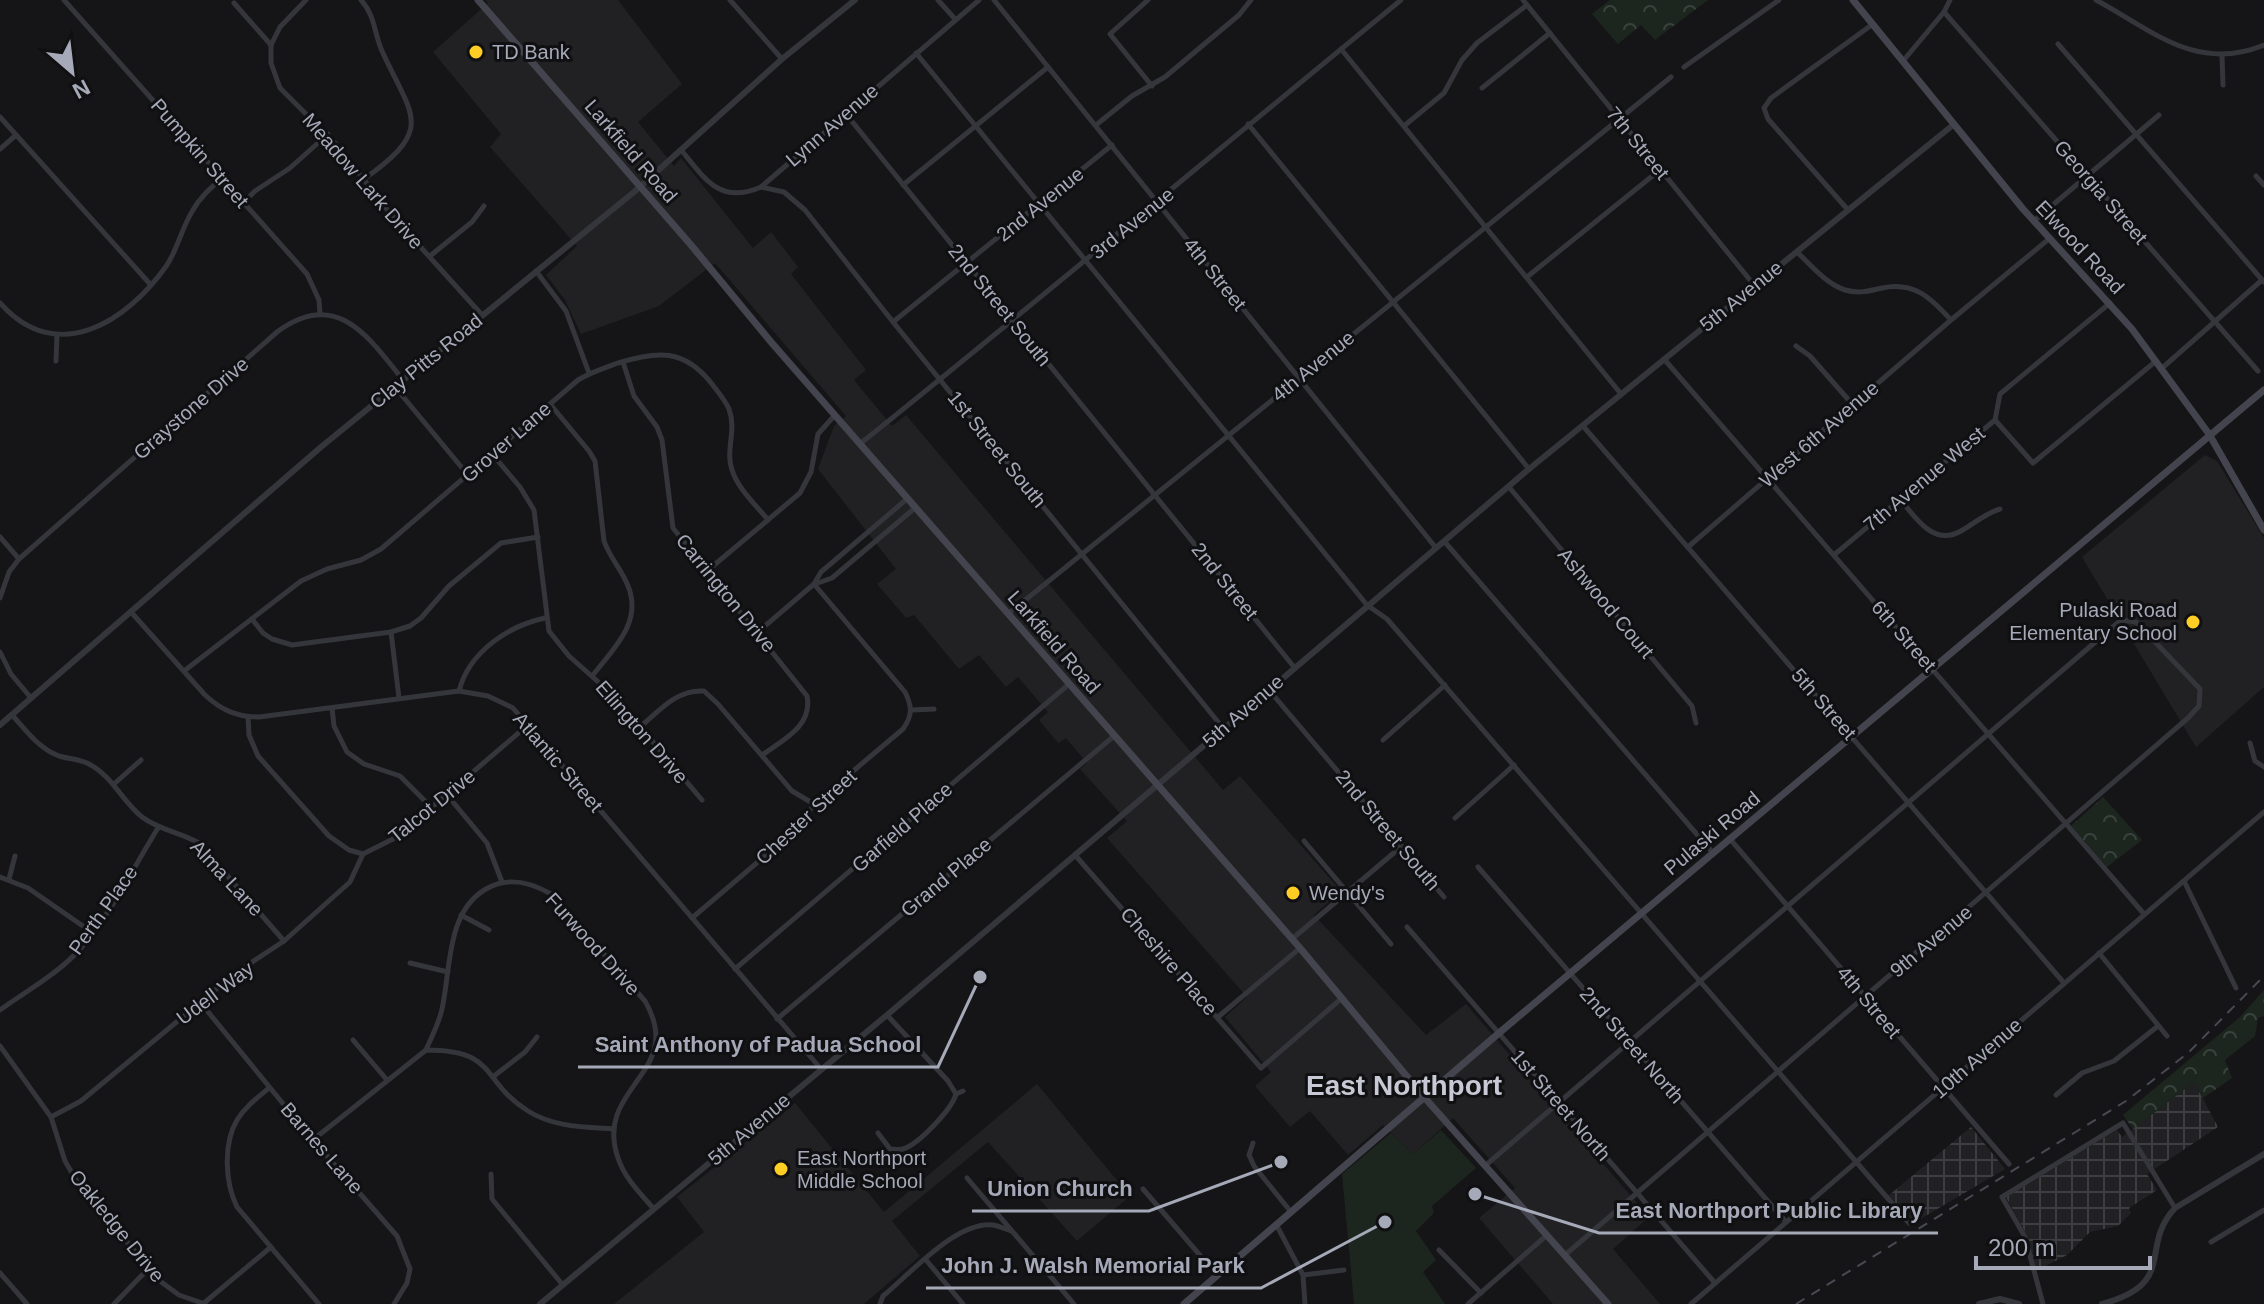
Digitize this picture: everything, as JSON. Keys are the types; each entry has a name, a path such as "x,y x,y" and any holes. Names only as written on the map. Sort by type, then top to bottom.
{"main road":[{"name":"Larkfield Road","path":"478,0 1300,948 1424,1097 1607,1304"},
{"name":"Elwood Road","path":"1853,0 1953,125 2110,303 2209,434 2264,530"},
{"name":"Pulaski Road","path":"1184,1304 1641,912 2264,390"}],"street":[{"name":"Pumpkin Street","path":"64,0 307,274 319,300 320,314"},
{"path":"234,3 271,45 280,27 306,0"},
{"path":"361,0 374,19 380,46 411,110 410,134 404,145 364,179"},
{"path":"730,0 782,59"},
{"name":"Clay Pitts Road","path":"0,725 403,380 682,151 782,59 855,0"},
{"path":"938,0 955,19"},
{"name":"Lynn Avenue","path":"761,187 979,0"},
{"name":"4th Street","path":"994,0 1436,548"},
{"path":"1148,0 1110,34 1152,86"},
{"path":"1096,125 1132,96 1152,86 1239,15 1251,0"},
{"name":"3rd Avenue","path":"861,443 1401,0"},
{"path":"1684,67 1779,0"},
{"path":"1903,62 1944,12 1950,0"},
{"path":"2096,0 2185,49 2222,56 2264,45"},
{"path":"1404,126 1444,93 1468,51 1525,2"},
{"name":"7th Street","path":"1525,2 1754,285"},
{"name":"Georgia Street","path":"1944,12 2258,371"},
{"path":"1848,210 1768,119 1764,108 1771,98 1873,24"},
{"path":"1482,88 1550,33"},
{"path":"1995,420 2033,463 2263,280 2058,44"},
{"name":"Meadow Lark Drive","path":"271,45 271,63 280,88 328,134 482,315"},
{"path":"1341,49 1621,394"},
{"path":"916,53 1367,605 1387,619 1445,685 1909,1223"},
{"path":"2222,56 2223,85"},
{"path":"903,185 1048,67"},
{"name":"4th Avenue","path":"1008,614 1671,77"},
{"name":"2nd Street South","path":"846,114 1155,495"},
{"path":"2035,220 2159,115"},
{"path":"0,117 150,284"},
{"path":"1248,124 1529,469"},
{"name":"5th Avenue","path":"540,1304 887,1015 1529,469 1953,125"},
{"path":"243,203 290,168 328,134"},
{"path":"0,149 16,135"},
{"name":"2nd Avenue","path":"893,322 1112,145"},
{"path":"682,151 717,189 736,194 761,187"},
{"path":"1527,277 1661,169"},
{"path":"2256,176 2264,185"},
{"path":"0,303 16,319 30,327 57,335 81,332 105,324 118,316 150,284 177,248 193,208 222,178"},
{"name":"1st Street South","path":"761,187 784,192 795,199 1223,728"},
{"path":"430,257 472,222 484,206"},
{"name":"West 6th Avenue","path":"1688,547 2051,237"},
{"path":"1797,252 1836,286 1857,292 1896,286 1917,289 1951,320"},
{"path":"536,271 566,311 589,373"},
{"name":"7th Avenue West","path":"1834,555 1995,420 2000,394 2110,303"},
{"path":"320,314 354,324 373,342 403,380"},
{"name":"Graystone Drive","path":"0,598 9,572 19,559 277,332 297,319 320,314"},
{"path":"56,361 57,335"},
{"path":"1796,346 1810,356 1853,405"},
{"name":"Grover Lane","path":"184,671 308,578 327,569 361,560 381,549 589,373 656,353 683,359 705,375 729,408 733,433 729,457 731,469 768,520"},
{"name":"6th Street","path":"1664,359 2144,914"},
{"name":"Carrington Drive","path":"623,362 634,396 657,427 662,440 673,528 803,687 809,706 807,718 762,755"},
{"path":"395,387 468,475"},
{"path":"550,404 595,461 604,541 632,598 628,627 593,675"},
{"path":"707,571 800,493 808,482 818,434 835,415"},
{"name":"5th Street","path":"1583,426 2064,983"},
{"name":"Ellington Drive","path":"492,454 534,510 549,631 562,649 593,675 702,800"},
{"name":"Ashwood Court","path":"1509,487 1692,706 1696,723"},
{"name":"2nd Street","path":"1155,495 1294,667"},
{"path":"758,632 814,584 821,572 908,498"},
{"path":"1900,499 1922,525 1937,535 1956,534 1982,515 2000,509"},
{"path":"814,584 832,578 916,507"},
{"path":"874,527 882,535"},
{"path":"0,537 19,559"},
{"path":"252,619 272,639 292,645 391,632 410,626 421,618 449,586 501,543 538,537"},
{"path":"1444,541 1713,853"},
{"path":"814,584 905,692 912,710 934,709"},
{"name":"Atlantic Street","path":"131,612 215,705 234,714 248,717 459,691 499,701 513,708 821,1069"},
{"path":"459,691 467,669 499,638 520,625 546,618"},
{"name":"9th Avenue","path":"1565,1255 2188,718 2199,706 2200,689 2136,622 2121,620 1988,733"},
{"path":"391,632 399,698"},
{"path":"0,652 11,674 31,698"},
{"name":"Garfield Place","path":"735,969 1069,684"},
{"path":"1383,740 1445,685"},
{"name":"2nd Street South","path":"1268,689 1444,897"},
{"path":"640,727 676,697 685,692 704,691 792,791 814,804"},
{"path":"332,708 334,726 347,752 364,764 400,776 432,808"},
{"name":"Chester Street","path":"692,918 799,827 814,804 903,729 912,710"},
{"name":"Alma Lane","path":"12,715 38,744 50,752 90,764 114,784 137,813 158,828 199,843 284,941"},
{"path":"248,717 249,735 258,756 329,836 349,850 363,854"},
{"name":"Talcot Drive","path":"363,854 391,841 529,724"},
{"path":"1486,1165 1988,733"},
{"name":"Grand Place","path":"777,1019 1114,736"},
{"path":"2250,743 2255,761 2264,767"},
{"path":"114,784 141,760"},
{"path":"1455,818 1514,765"},
{"path":"314,1139 426,1050 442,1010 461,915 479,893 502,882 487,843 448,795"},
{"name":"10th Avenue","path":"1691,1304 2264,812"},
{"name":"Perth Place","path":"0,1010 63,965 93,933 158,828"},
{"name":"4th Street","path":"1730,839 2009,1164"},
{"path":"1304,841 1391,944"},
{"path":"1292,939 1402,846"},
{"name":"Udell Way","path":"51,1117 81,1101 237,972 284,941 350,882 363,854"},
{"name":"Cheshire Place","path":"1075,855 1261,1068 1342,998"},
{"path":"9,879 15,856"},
{"name":"2nd Street North","path":"1478,867 1786,1222"},
{"path":"0,877 28,888 93,933"},
{"path":"2184,881 2236,988"},
{"name":"Furwood Drive","path":"502,882 536,885 551,894 645,1001 655,1019 657,1045 654,1055 648,1068 620,1103 613,1129"},
{"path":"461,915 489,930"},
{"name":"1st Street North","path":"1407,927 1715,1283"},
{"path":"1218,1017 1300,948"},
{"path":"2099,953 2167,1036"},
{"path":"410,963 448,972"},
{"name":"Barnes Lane","path":"200,1002 402,1244 410,1269 407,1283 394,1304"},
{"path":"878,1133 890,1149 903,1149 946,1112 954,1103 956,1094 948,1081 887,1015"},
{"path":"2056,1095 2082,1073 2114,1061 2158,1026"},
{"path":"494,1076 525,1052 537,1037"},
{"path":"353,1040 387,1080"},
{"name":"Oakledge Drive","path":"0,1046 51,1117 71,1174 168,1289 204,1304"},
{"path":"426,1050 463,1053 475,1058 514,1101 535,1116 570,1126 613,1129 618,1160 653,1208"},
{"path":"270,1088 245,1109 236,1123 231,1137 228,1170 230,1193 237,1207 319,1304"},
{"path":"956,1094 963,1091"},
{"path":"2043,1304 2025,1237 2002,1197 2123,1123 2175,1208"},
{"path":"1253,1143 1249,1155 1254,1166 1292,1213"},
{"path":"2102,1304 2118,1302 2137,1289 2151,1272 2165,1218 2175,1208 2264,1154"},
{"path":"491,1174 492,1199 562,1284"},
{"path":"967,1178 1074,1304"},
{"path":"1143,1189 1217,1275"},
{"path":"2211,1242 2264,1210"},
{"path":"880,1304 883,1296 952,1237 967,1229 992,1225 1012,1231"},
{"path":"1277,1226 1303,1275 1305,1304"},
{"path":"1468,1304 1547,1235"},
{"path":"204,1304 271,1247"},
{"path":"1439,1250 1481,1293"},
{"path":"926,1260 963,1304"},
{"path":"114,1304 148,1269"},
{"path":"1303,1275 1344,1270"},
{"path":"0,1273 26,1304"},
{"path":"1979,1304 2000,1299 2019,1304"}],"shaded area":[{"path":"486,0 618,0 682,84 638,122 674,166 681,158 753,248 771,232 798,267 791,274 866,370 854,380 892,426 906,415 1223,790 1240,776 1341,891 1314,915 1426,1035 1466,1004 1649,1217 1613,1249 1660,1304 1553,1304 1479,1218 1515,1188 1453,1118 1413,1154 1383,1125 1348,1155 1310,1111 1290,1127 1255,1086 1271,1072 1225,1017 1247,997 1107,838 1127,821 1080,769 1087,763 1066,738 1058,743 1039,720 1048,712 1018,677 1006,687 979,655 959,669 914,615 906,618 877,584 896,569 818,469 834,426 846,416 715,263 659,306 581,334 565,300 546,275 577,246 490,147 501,134 433,52 488,3"},
{"name":"Pulaski Road Elementary School","path":"2205,455 2217,461 2264,538 2264,687 2196,747 2082,557"},
{"path":"2194,1082 2218,1127 2147,1174 2157,1190 2129,1208 2131,1213 2118,1226 2090,1232 2067,1255 2036,1271 2028,1237 2006,1197 2117,1130 2122,1137"},
{"name":"East Northport Middle School","path":"1037,1084 1130,1196 1077,1241 988,1142 892,1221 920,1256 864,1304 614,1304 704,1232 677,1197 795,1103 884,1212"},
{"path":"1971,1127 2005,1169 1912,1224 1888,1196"}],"green space":[{"path":"1610,0 1708,0 1655,40 1641,25 1618,44 1592,14"},
{"path":"2103,797 2142,840 2107,867 2071,826"},
{"path":"2264,990 2264,1016 2258,1018 2255,1036 2225,1060 2232,1078 2203,1098 2194,1082 2133,1129 2123,1115 2240,1017"},
{"path":"1441,1130 1476,1168 1432,1206 1434,1213 1416,1231 1436,1260 1423,1272 1445,1304 1354,1304 1342,1174 1391,1133 1413,1154"}],"railway":[{"path":"1796,1304 2126,1101 2188,1053 2264,976"}],"place":[{"name":"TD Bank","path":"476,52"},
{"name":"Pulaski Road Elementary School","path":"2193,622"},
{"name":"Wendy's","path":"1293,893"},
{"name":"Saint Anthony of Padua School","path":"980,977"},
{"name":"Union Church","path":"1281,1162"},
{"name":"East Northport Middle School","path":"781,1169"},
{"name":"East Northport Public Library","path":"1475,1194"},
{"name":"John J. Walsh Memorial Park","path":"1385,1222"}],"district":[{"name":"East Northport","path":"1404,1085"}]}
